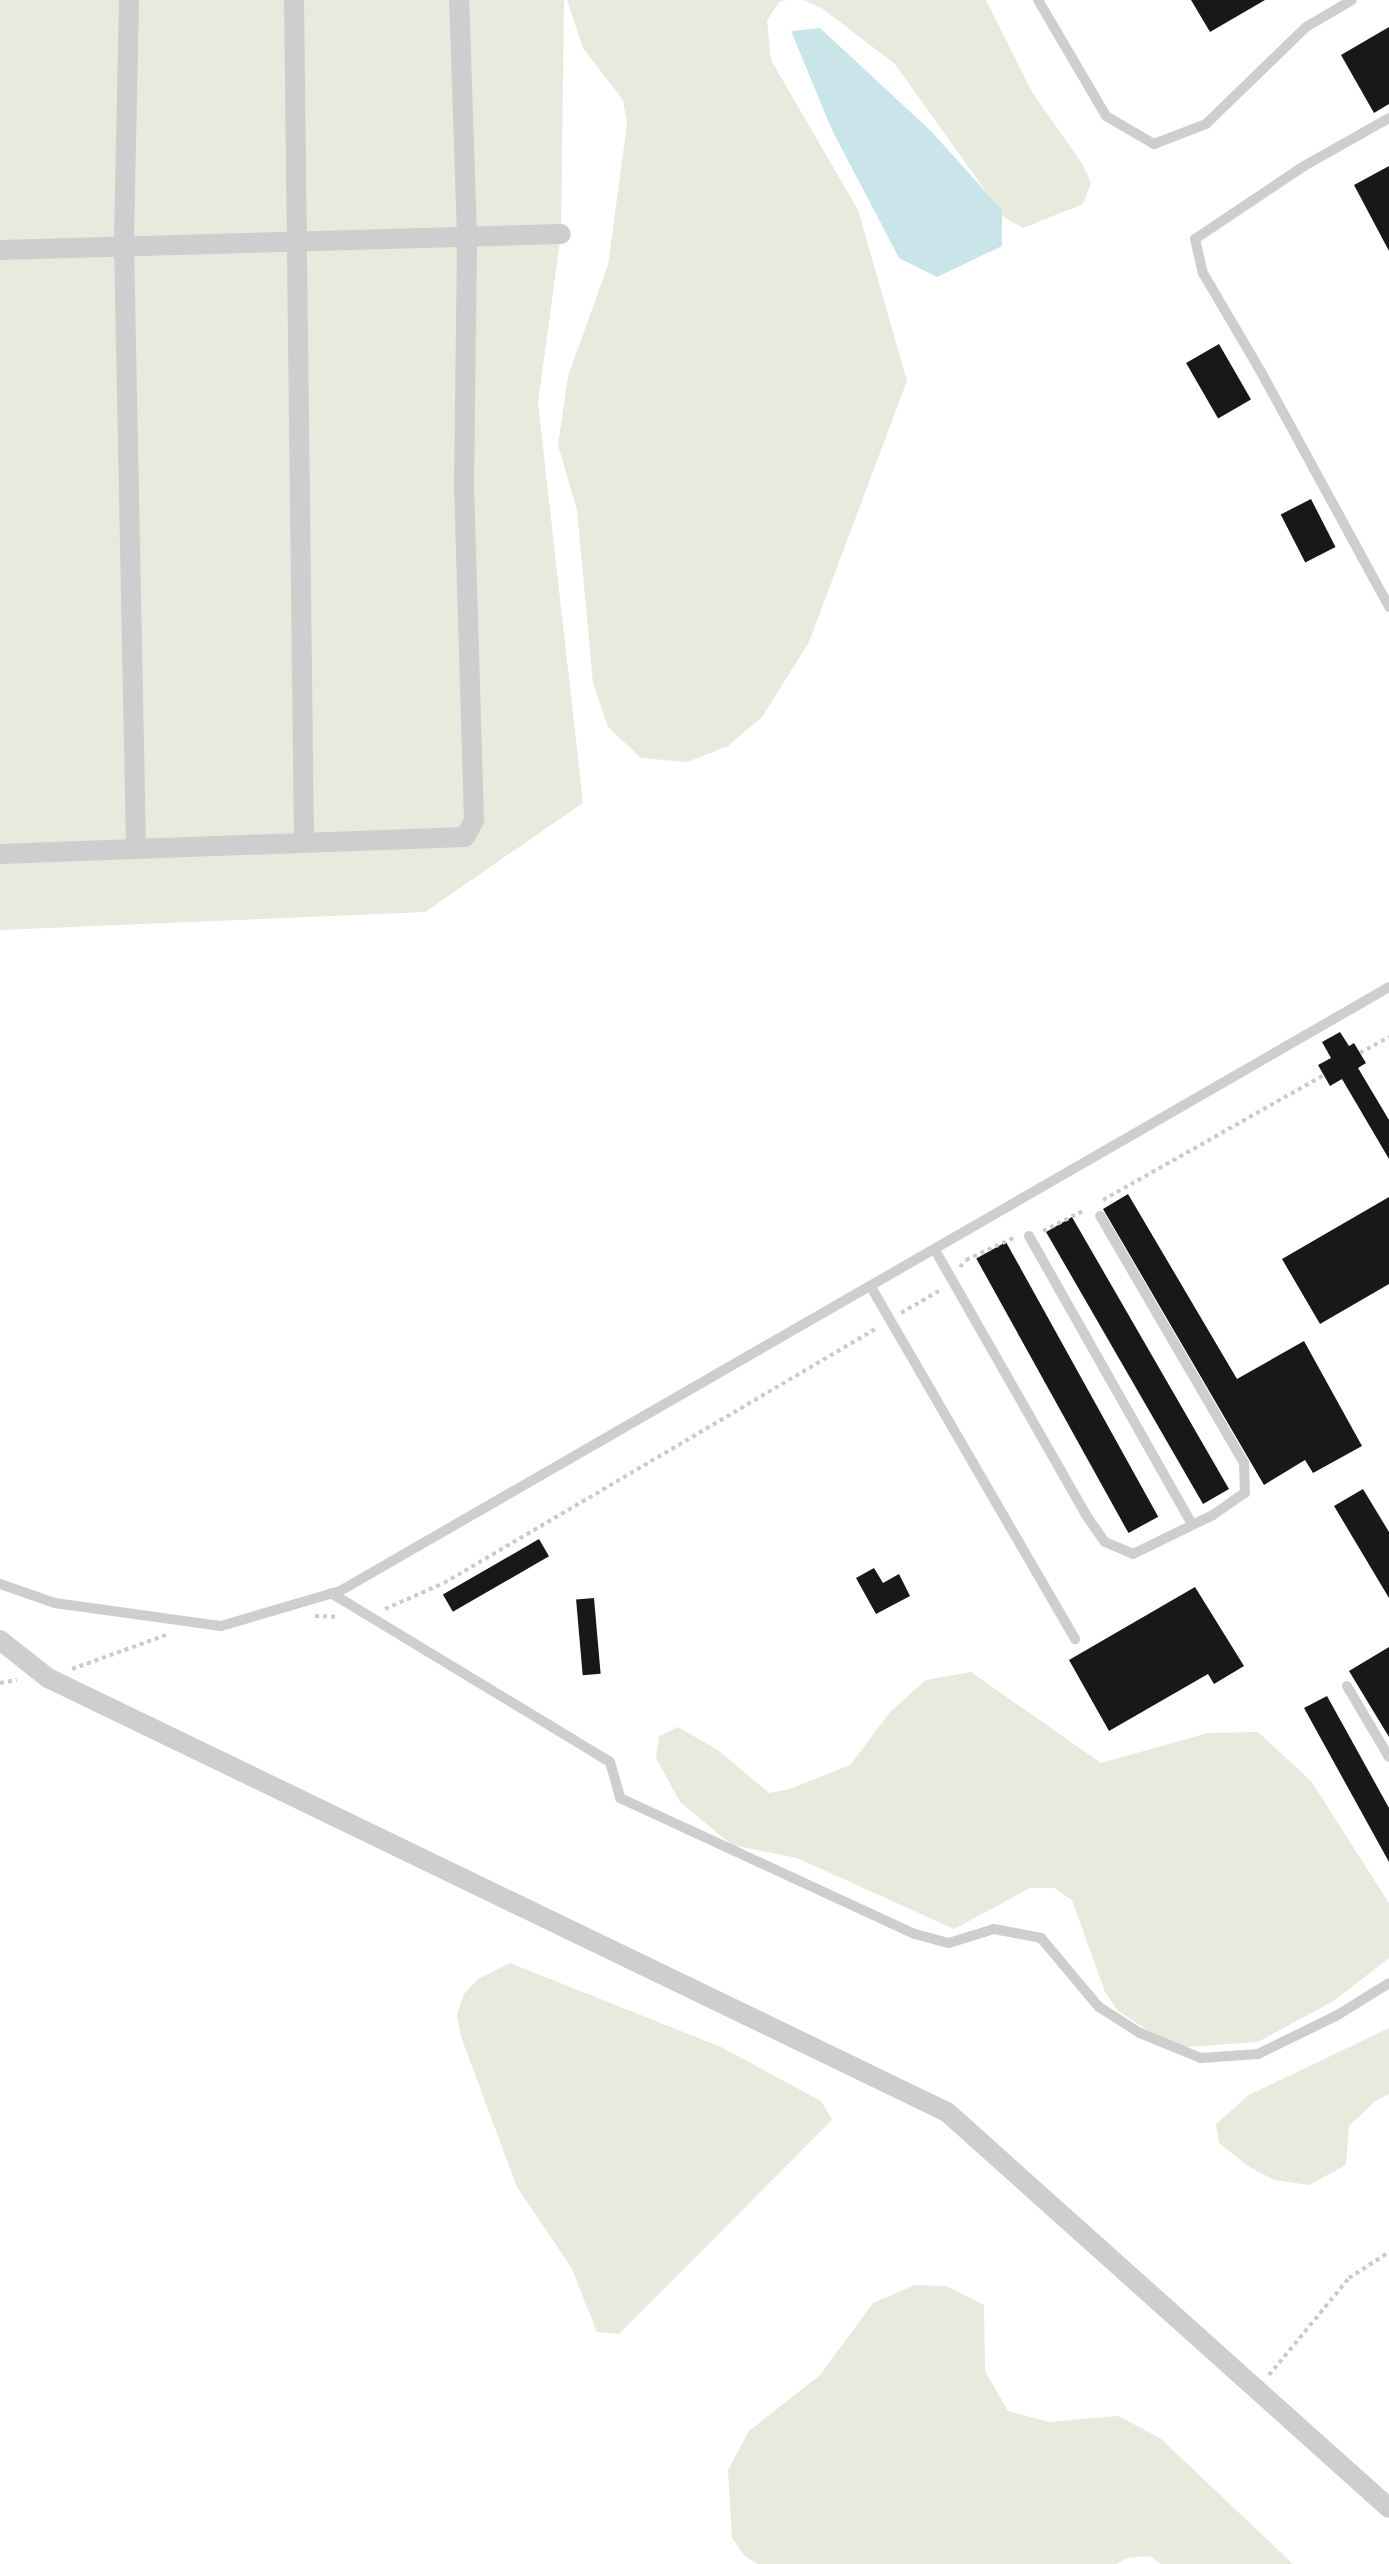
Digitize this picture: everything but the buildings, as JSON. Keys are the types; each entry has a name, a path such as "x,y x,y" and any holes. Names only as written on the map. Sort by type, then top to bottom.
{"street":[{"path":"129,0 124,244 136,849"},
{"path":"294,0 304,841"},
{"path":"0,854 291,846 304,841 465,837 474,821 464,488 467,236 459,0"},
{"path":"0,250 124,244 561,234"},
{"path":"0,1640 48,1678 947,2112 1389,2508"}],"lane":[{"path":"1038,0 1106,116 1154,144 1206,124 1306,27 1352,0"},
{"path":"1389,118 1304,166 1195,239 1203,273 1260,370 1389,607"},
{"path":"0,1584 55,1603 221,1626 331,1593 871,1287 1389,987"},
{"path":"935,1250 1086,1515 1105,1542 1133,1554 1245,1493 1244,1463 1100,1216"},
{"path":"1029,1236 1192,1524"},
{"path":"871,1287 1075,1639"},
{"path":"331,1593 610,1762 620,1798 915,1934 949,1943 994,1929 1041,1938 1099,2007 1140,2033 1201,2058 1258,2054 1336,2016 1389,1983"},
{"path":"1347,1686 1389,1757"}],"path":[{"path":"1360,1053 1389,1037"},
{"path":"304,1616 369,1616 444,1583 941,1290 966,1260 1010,1238 1029,1236 1094,1205 1324,1075"},
{"path":"0,1683 48,1678 198,1623"},
{"path":"1257,2389 1349,2278 1389,2252"}],"shaded area":[{"path":"0,0 564,0 561,234 538,403 583,803 425,912 0,930"},
{"path":"567,0 790,0 780,1 767,20 771,60 858,210 907,381 809,642 762,717 728,746 687,762 641,758 608,727 593,683 577,510 558,445 568,376 608,265 627,124 623,100 583,48"},
{"path":"804,0 986,0 1032,92 1083,165 1091,183 1083,204 1023,228 1005,218 895,64 823,9"},
{"path":"971,1672 1101,1763 1208,1733 1258,1732 1311,1781 1389,1903 1389,1958 1335,2000 1258,2042 1174,2048 1117,2010 1105,1992 1072,1900 1054,1888 1030,1888 954,1929 797,1858 732,1845 680,1802 656,1758 659,1736 678,1727 718,1750 769,1793 790,1789 850,1765 891,1711 926,1680"},
{"path":"510,1963 721,2047 821,2101 832,2120 619,2334 597,2332 571,2267 517,2187 461,2037 457,2015 464,1994 478,1979"},
{"path":"1389,2028 1389,2094 1375,2101 1349,2126 1346,2165 1309,2185 1274,2180 1248,2166 1219,2143 1216,2124 1249,2095"},
{"path":"915,2285 946,2286 984,2305 985,2371 1008,2411 1049,2422 1118,2416 1160,2438 1293,2564 1161,2564 1150,2556 1127,2558 1116,2564 758,2564 745,2556 732,2538 728,2470 749,2431 820,2375 873,2303"}],"water":[{"path":"820,28 931,131 1002,210 1002,246 937,277 899,258 832,130 791,31"}]}
